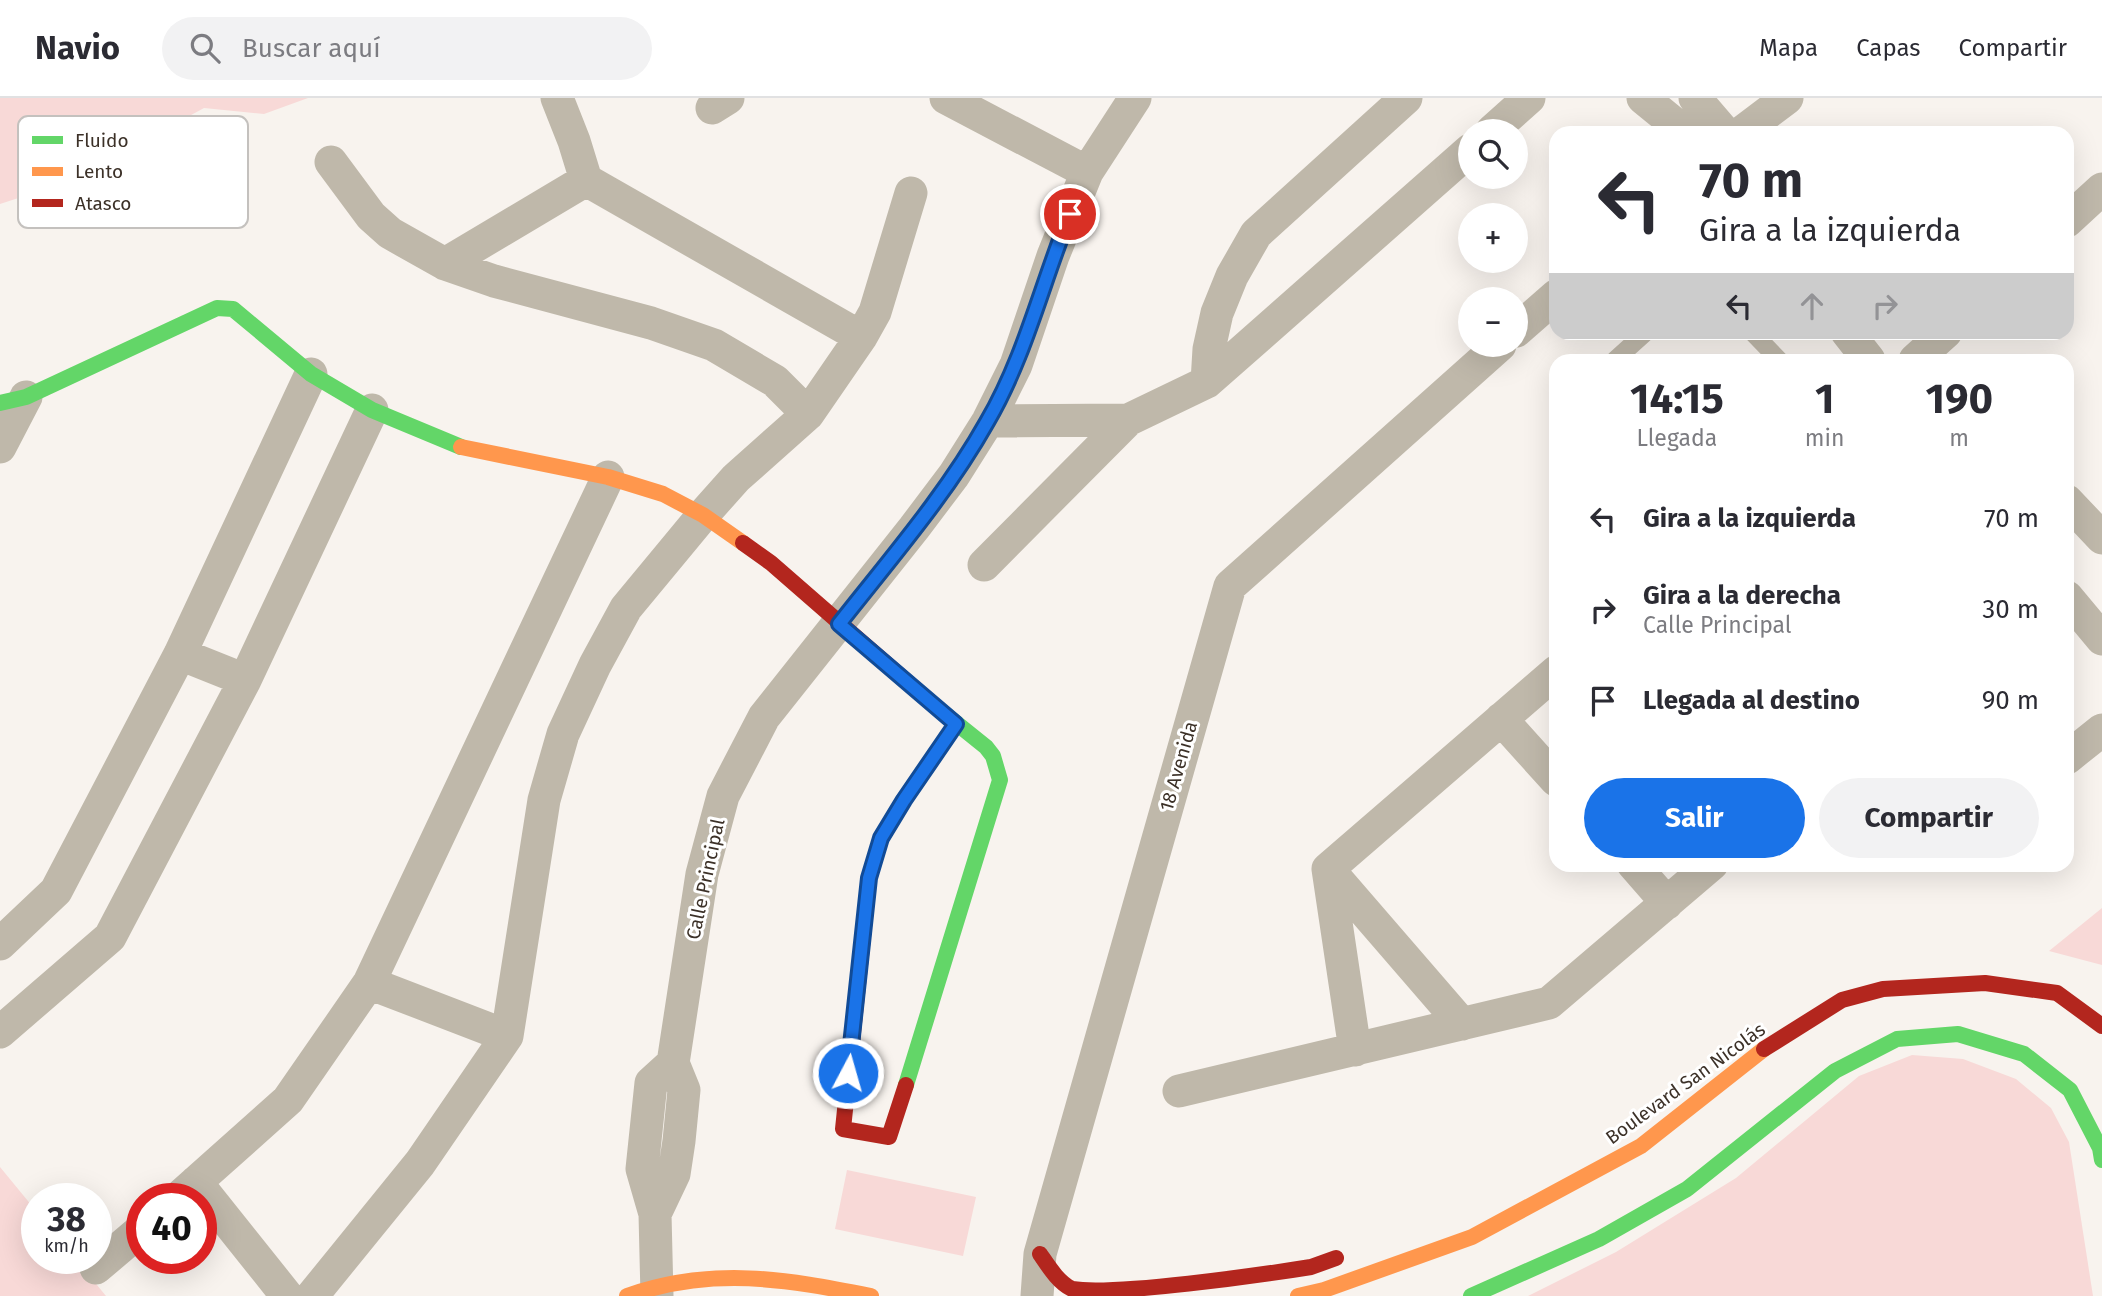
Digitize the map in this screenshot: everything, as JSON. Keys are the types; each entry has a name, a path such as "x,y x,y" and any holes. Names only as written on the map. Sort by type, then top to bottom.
{"main road":[{"path":"13,400 220,307 233,309 311,373 372,410 468,450 608,477 663,494 703,515 771,563 839,624 986,747 993,756 1000,780 891,1135 889,1137 843,1129 869,878 881,838 956,724"},
{"name":"Boulevard San Nicolás","path":"1298,1296 1324,1290 1472,1237 1615,1161 1641,1146 1765,1048 1842,1000 1883,989 1985,983 2057,993 2102,1026"},
{"path":"1471,1296 1599,1239 1688,1189 1835,1071 1897,1039 1958,1034 2024,1054 2070,1090 2100,1147 2102,1160"},
{"path":"1525,1191 1615,1161"},
{"path":"1040,1255 1058,1279 1072,1289 1089,1294 1138,1295 1208,1286 1311,1267 1349,1252"},
{"path":"647,1292 730,1277 782,1280 871,1296"}],"street":[{"path":"557,98 586,180 862,337"},
{"path":"946,98 1087,172"},
{"name":"Calle Principal","path":"647,1292 655,1214 642,1169 651,1083 673,1063 702,874 723,796 764,718 954,475 988,421 1016,365 1053,256 1087,172 1135,98"},
{"path":"1207,383 1209,349 1217,313 1232,276 1256,234 1406,98"},
{"path":"1505,119 1529,98"},
{"path":"1643,98 1677,126"},
{"path":"1695,98 1731,126"},
{"path":"1745,126 1787,98"},
{"path":"984,565 1128,420 1207,383 1458,161"},
{"path":"331,162 371,216 390,233 445,264 494,281 652,323 714,345 775,381 808,414"},
{"path":"445,264 586,180"},
{"path":"2074,215 2102,189"},
{"path":"312,1296 420,1163 507,1036 544,800 564,734 595,665 626,608 736,478 808,414 862,337 875,312 911,193"},
{"path":"1528,320 1549,302"},
{"path":"1853,340 1864,354"},
{"name":"18 Avenida","path":"1037,1296 1040,1255 1230,586 1487,357"},
{"path":"0,944 56,891 180,653 311,373"},
{"path":"0,447 13,400"},
{"path":"0,1032 110,937 245,680 372,410"},
{"path":"988,421 1128,420"},
{"path":"195,1183 289,1101 369,983 608,477"},
{"path":"2074,508 2102,538"},
{"path":"2074,605 2102,639"},
{"path":"180,653 245,680"},
{"path":"1328,869 1549,678"},
{"path":"1501,719 1549,772"},
{"path":"2074,752 2102,730"},
{"path":"1328,869 1462,1024"},
{"path":"1328,869 1355,1049"},
{"path":"1640,872 1667,903"},
{"path":"1179,1091 1549,1003 1703,872"},
{"path":"369,983 507,1036"},
{"path":"217,1223 287,1296"},
{"path":"112,1254 126,1243"}],"lane":[{"path":"1622,354 1637,340"},
{"path":"1760,340 1773,354"}],"shaded area":[{"path":"0,98 308,98 264,114 204,108 189,116 18,116 18,198 0,204"},
{"path":"2102,908 2102,965 2049,951"},
{"path":"1912,1055 1963,1059 2016,1079 2051,1108 2069,1142 2093,1296 1528,1296 1616,1252 1736,1178 1859,1076"},
{"path":"0,1167 21,1193 21,1274 88,1274 106,1296 0,1296"},
{"path":"847,1170 976,1197 963,1256 835,1229"}],"traffic: fast":[{"path":"0,403 26,397 217,308 233,309 311,374 372,410 461,447"},
{"path":"906,1085 1000,780 993,756 986,747 935,706"},
{"path":"1471,1296 1599,1239 1687,1189 1835,1071 1897,1039 1958,1034 2024,1054 2070,1090 2100,1148 2102,1160"}],"traffic: slow":[{"path":"461,447 608,477 663,494 703,515 743,543"},
{"path":"903,801 956,724"},
{"path":"1298,1296 1324,1290 1472,1237 1641,1146 1764,1049"},
{"path":"627,1296 658,1287 719,1278 779,1281 871,1296"}],"traffic: jam":[{"path":"743,543 771,563 935,706"},
{"path":"903,801 881,838 869,879 843,1129 889,1137 906,1085"},
{"path":"1764,1049 1842,1000 1883,989 1985,983 2057,993 2102,1026"},
{"path":"1040,1254 1054,1274 1067,1286 1072,1289 1092,1290 1120,1290 1224,1279 1311,1267 1336,1258"}],"route":[{"path":"848,1073 869,878 881,838 956,724 839,624 954,475 988,421 1016,365 1070,214"}]}
